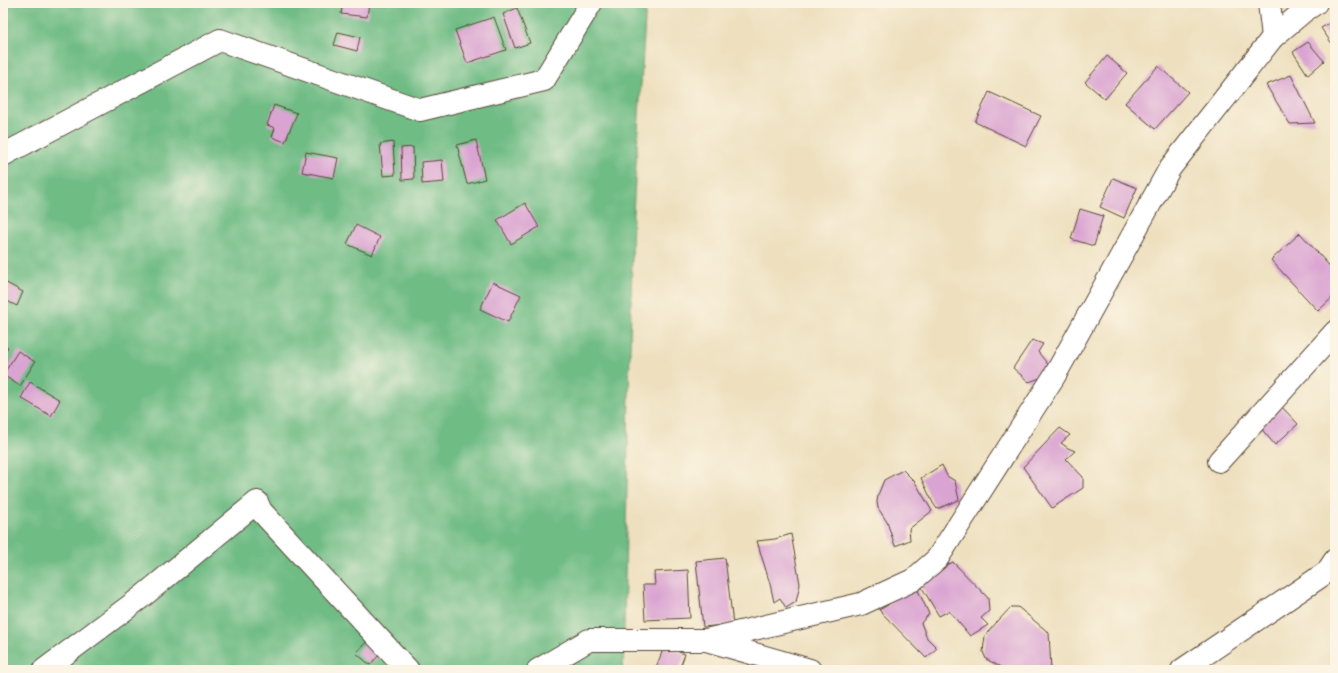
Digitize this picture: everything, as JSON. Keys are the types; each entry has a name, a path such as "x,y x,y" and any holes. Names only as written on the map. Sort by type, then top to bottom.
{"street":[{"path":"3,155 220,40 420,110 544,80 591,3"},
{"path":"1269,3 1273,37"},
{"path":"538,670 589,640 706,640 861,604 913,580 937,559 1055,375 1170,168 1273,37 1316,3"},
{"path":"1219,461 1335,332"},
{"path":"44,670 143,596 257,502 261,511 408,670"},
{"path":"1182,670 1327,572 1335,560"},
{"path":"706,640 810,670"}],"green space":[{"path":"3,3 646,3 633,213 623,670 3,670"}],"building":[{"path":"343,3 369,3 367,17 341,14"},
{"path":"517,8 530,43 515,48 503,14"},
{"path":"494,17 506,50 467,63 455,30"},
{"path":"1335,20 1335,48 1321,28"},
{"path":"338,32 360,37 357,51 334,45"},
{"path":"1308,42 1324,61 1308,75 1293,52"},
{"path":"1107,56 1127,73 1105,99 1085,82"},
{"path":"1158,66 1188,92 1155,129 1125,103"},
{"path":"1291,75 1315,123 1290,124 1266,85"},
{"path":"989,92 1041,116 1026,146 975,122"},
{"path":"274,105 297,113 285,142 272,137 275,128 267,125"},
{"path":"476,140 485,179 467,184 457,145"},
{"path":"393,142 395,175 383,176 380,144"},
{"path":"413,147 414,179 402,180 401,148"},
{"path":"306,152 338,158 334,178 302,172"},
{"path":"442,160 444,182 422,184 421,162"},
{"path":"1113,178 1137,188 1124,218 1100,207"},
{"path":"525,203 539,227 511,244 497,220"},
{"path":"1080,209 1103,216 1094,246 1071,239"},
{"path":"356,225 380,237 372,255 347,244"},
{"path":"1300,233 1335,272 1335,295 1318,311 1271,260"},
{"path":"3,281 23,292 17,306 3,299"},
{"path":"493,282 521,295 508,322 480,309"},
{"path":"1032,340 1043,344 1038,352 1050,367 1040,378 1029,382 1013,368"},
{"path":"3,345 8,347 3,355"},
{"path":"18,351 35,362 20,386 3,375"},
{"path":"30,382 60,400 51,416 21,398"},
{"path":"1281,406 1298,424 1275,445 1259,426"},
{"path":"1060,428 1070,435 1061,443 1075,451 1066,459 1083,477 1083,488 1052,508 1023,467"},
{"path":"942,465 947,476 955,481 959,500 937,509 921,478"},
{"path":"903,470 915,482 932,511 909,529 910,540 895,546 887,522 878,508 877,502 884,480"},
{"path":"791,534 800,584 796,602 786,608 780,598 774,602 757,541 775,539"},
{"path":"725,558 733,624 703,627 696,561"},
{"path":"953,562 988,598 989,611 981,618 988,625 970,636 949,611 939,616 921,586 925,577"},
{"path":"688,570 690,618 645,620 643,585 655,585 654,572"},
{"path":"916,586 929,614 921,623 927,638 937,648 926,658 879,610 888,605 895,598"},
{"path":"1011,607 1018,607 1049,633 1051,670 1006,670 986,659 983,652 985,635"},
{"path":"368,640 381,653 370,665 356,653"},
{"path":"664,647 685,654 679,670 655,670"}]}
